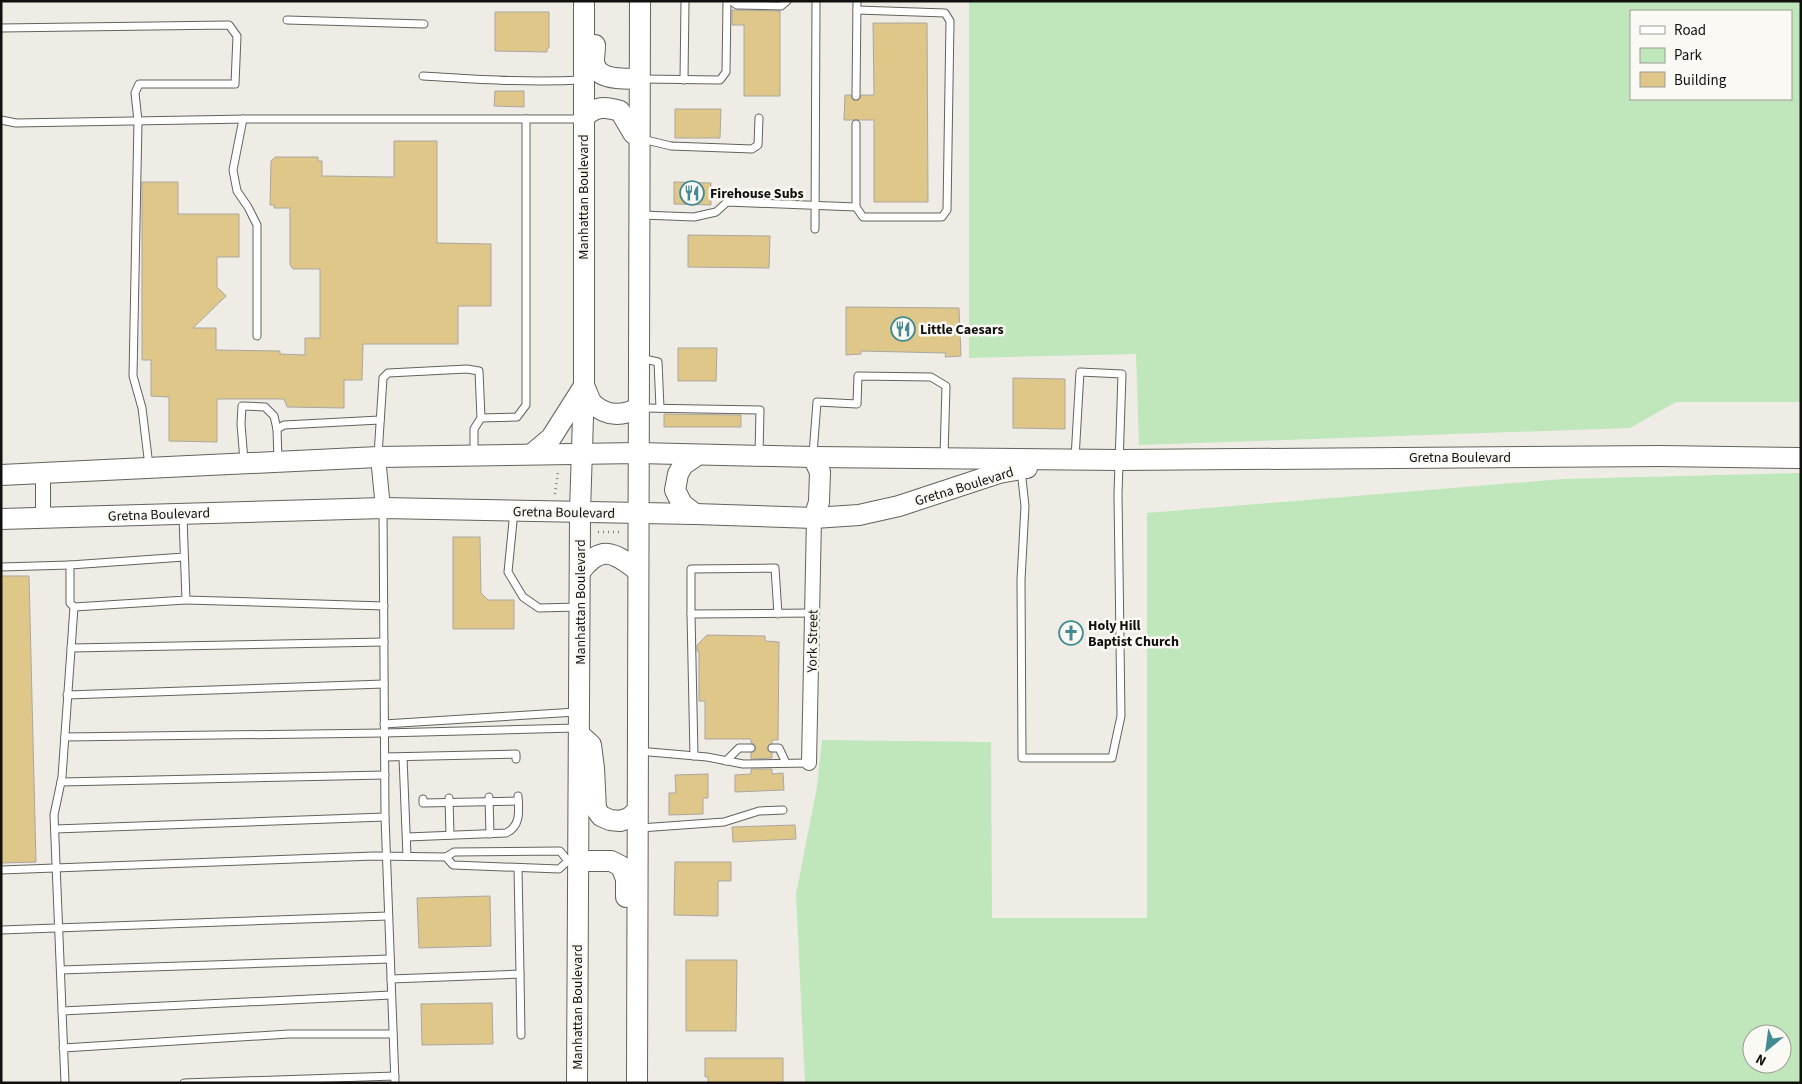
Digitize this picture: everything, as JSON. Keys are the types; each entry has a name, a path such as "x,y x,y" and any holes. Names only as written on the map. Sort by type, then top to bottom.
{"street":[{"name":"Manhattan Boulevard","path":"577,1083 573,861 579,725 580,512 584,386 584,1"},
{"path":"593,1 596,16 594,62 598,71 604,75 616,78 640,79"},
{"path":"637,1083 640,1"},
{"path":"583,119 589,112 597,108 610,108 620,111 633,133 639,138"},
{"path":"584,386 593,404 605,411 617,415 627,414 638,408"},
{"path":"532,454 551,438 584,386"},
{"name":"Gretna Boulevard","path":"1,475 378,457 532,454 638,453 696,456 1119,460 1661,456 1801,458"},
{"path":"695,514 682,504 676,490 678,474 682,465 696,456"},
{"path":"378,457 383,508"},
{"path":"813,457 820,472 819,502 814,518"},
{"name":"Gretna Boulevard","path":"1,519 383,508 814,518 859,515 900,506 999,473 1044,466 1119,460"},
{"path":"43,473 43,518"},
{"name":"York Street","path":"809,763 814,518"},
{"path":"580,572 588,561 600,554 620,557 638,571"},
{"path":"579,725 591,745 596,809 601,816 610,820 620,821 629,818 637,820"},
{"path":"573,861 611,861 621,866 626,879 626,955 636,972"}],"lane":[{"path":"684,80 685,1"},
{"path":"640,79 720,80 726,72 727,1"},
{"path":"731,1 738,5 781,6 788,1"},
{"path":"815,228 816,1"},
{"path":"856,96 857,1"},
{"path":"856,124 856,207 863,217 942,217 947,210 950,21 946,12 857,10"},
{"path":"287,20 424,24"},
{"path":"1,28 229,25 237,36 235,84 139,84 135,93 138,121 133,376 142,408 149,468"},
{"path":"424,76 496,80 584,80"},
{"path":"639,138 671,146 752,149 758,145 759,118"},
{"path":"243,119 233,170 238,191 257,225 257,336"},
{"path":"1,120 16,123 243,119 583,119"},
{"path":"481,418 517,417 526,405 526,119"},
{"path":"639,215 694,217 716,212 727,202 856,207"},
{"path":"638,358 658,362 660,408"},
{"path":"378,457 383,378 388,373 467,370 479,371 481,418 474,429 474,455"},
{"path":"1021,469 1025,506 1021,580 1022,758 1112,758 1121,716 1119,460 1122,374 1080,372 1075,459"},
{"path":"813,457 816,402 857,404 858,376 931,377 946,386 944,458"},
{"path":"244,464 242,406 265,407 274,416 277,429 278,462"},
{"path":"638,408 760,410 759,456"},
{"path":"277,429 284,426 380,420"},
{"path":"184,1083 395,1079 386,856 383,508"},
{"path":"514,511 508,572 523,597 539,608 580,607"},
{"path":"182,514 186,600"},
{"path":"1,567 70,565 184,557"},
{"path":"65,1083 54,815 60,782 74,607 70,603 70,565"},
{"path":"694,756 691,569 776,568 778,614"},
{"path":"74,607 186,600 384,606"},
{"path":"692,614 812,613"},
{"path":"71,648 384,642"},
{"path":"68,695 384,684"},
{"path":"384,724 579,725"},
{"path":"64,737 384,733 579,725"},
{"path":"726,761 739,748 751,748"},
{"path":"772,748 779,748 786,763"},
{"path":"638,750 743,764 809,763"},
{"path":"385,757 421,759 469,758 516,754 516,759"},
{"path":"403,757 407,856"},
{"path":"60,782 385,775"},
{"path":"489,799 490,834"},
{"path":"407,837 506,833 513,830 518,824 518,799 423,801"},
{"path":"449,800 450,835"},
{"path":"637,820 724,822 759,811 783,810"},
{"path":"55,829 386,816"},
{"path":"1,870 386,856 446,857 454,852 560,852 573,861 559,869 518,868 453,865 446,857"},
{"path":"518,868 521,1035"},
{"path":"1,930 388,916"},
{"path":"61,970 390,960"},
{"path":"391,979 520,974"},
{"path":"62,1011 392,995"},
{"path":"64,1048 288,1034 393,1034"}],"path":[{"path":"554,501 559,466"},
{"path":"597,532 620,532"}],"green space":[{"path":"969,1 1801,1 1801,402 1676,402 1630,428 1139,445 1136,354 969,358"},
{"path":"1801,473 1801,1083 805,1083 796,894 817,787 822,740 991,742 992,918 1147,918 1147,513 1563,479"}],"building":[{"path":"732,10 780,11 780,96 744,96 744,25 732,25"},
{"path":"495,12 549,12 549,48 547,48 547,52 495,51"},
{"path":"873,23 927,23 928,202 874,202 874,120 844,120 845,95 851,95 855,101 860,99 861,95 874,95"},
{"path":"495,91 524,91 524,107 494,106"},
{"path":"675,109 721,109 720,138 675,138"},
{"path":"394,141 437,141 437,243 491,244 491,306 458,306 458,344 363,344 362,380 344,380 344,408 287,407 284,399 217,399 217,442 169,441 169,397 151,396 151,360 142,360 142,182 178,182 178,214 239,214 239,257 217,257 217,287 226,296 193,328 216,328 216,350 280,351 280,354 305,355 305,338 320,338 320,269 293,269 290,265 290,208 274,208 274,205 270,205 271,161 275,157 318,157 318,161 322,161 322,176 394,177"},
{"name":"Firehouse Subs","path":"674,182 711,183 711,205 674,204"},
{"path":"688,235 770,236 769,268 688,267"},
{"name":"Little Caesars","path":"846,307 959,308 961,356 945,357 946,353 861,351 861,354 846,355"},
{"path":"678,348 717,348 716,381 678,381"},
{"path":"1013,378 1065,379 1065,429 1013,428"},
{"path":"664,414 741,415 741,427 664,427"},
{"path":"453,537 480,537 481,593 488,600 514,600 514,629 453,629"},
{"path":"1,576 29,576 36,862 1,863"},
{"path":"707,635 765,636 765,641 779,642 778,740 772,740 772,743 767,748 772,753 772,758 751,759 751,753 756,748 751,743 751,739 705,739 705,701 699,701 699,651 697,651 697,645"},
{"path":"751,769 772,769 772,774 783,773 784,790 735,792 735,775 751,774"},
{"path":"708,774 708,798 703,798 703,814 669,815 669,793 676,793 675,775"},
{"path":"795,825 796,839 733,842 732,827"},
{"path":"675,862 731,862 731,881 718,881 718,916 674,915"},
{"path":"490,896 491,946 419,948 417,898"},
{"path":"686,960 737,960 736,1031 686,1031"},
{"path":"492,1003 493,1044 422,1045 421,1004"},
{"path":"705,1058 783,1058 783,1083 708,1083 708,1077 705,1077"}],"place":[{"name":"Firehouse Subs","path":"692,193"},
{"name":"Little Caesars","path":"903,329"},
{"name":"Holy Hill Baptist Church","path":"1071,633"}]}
